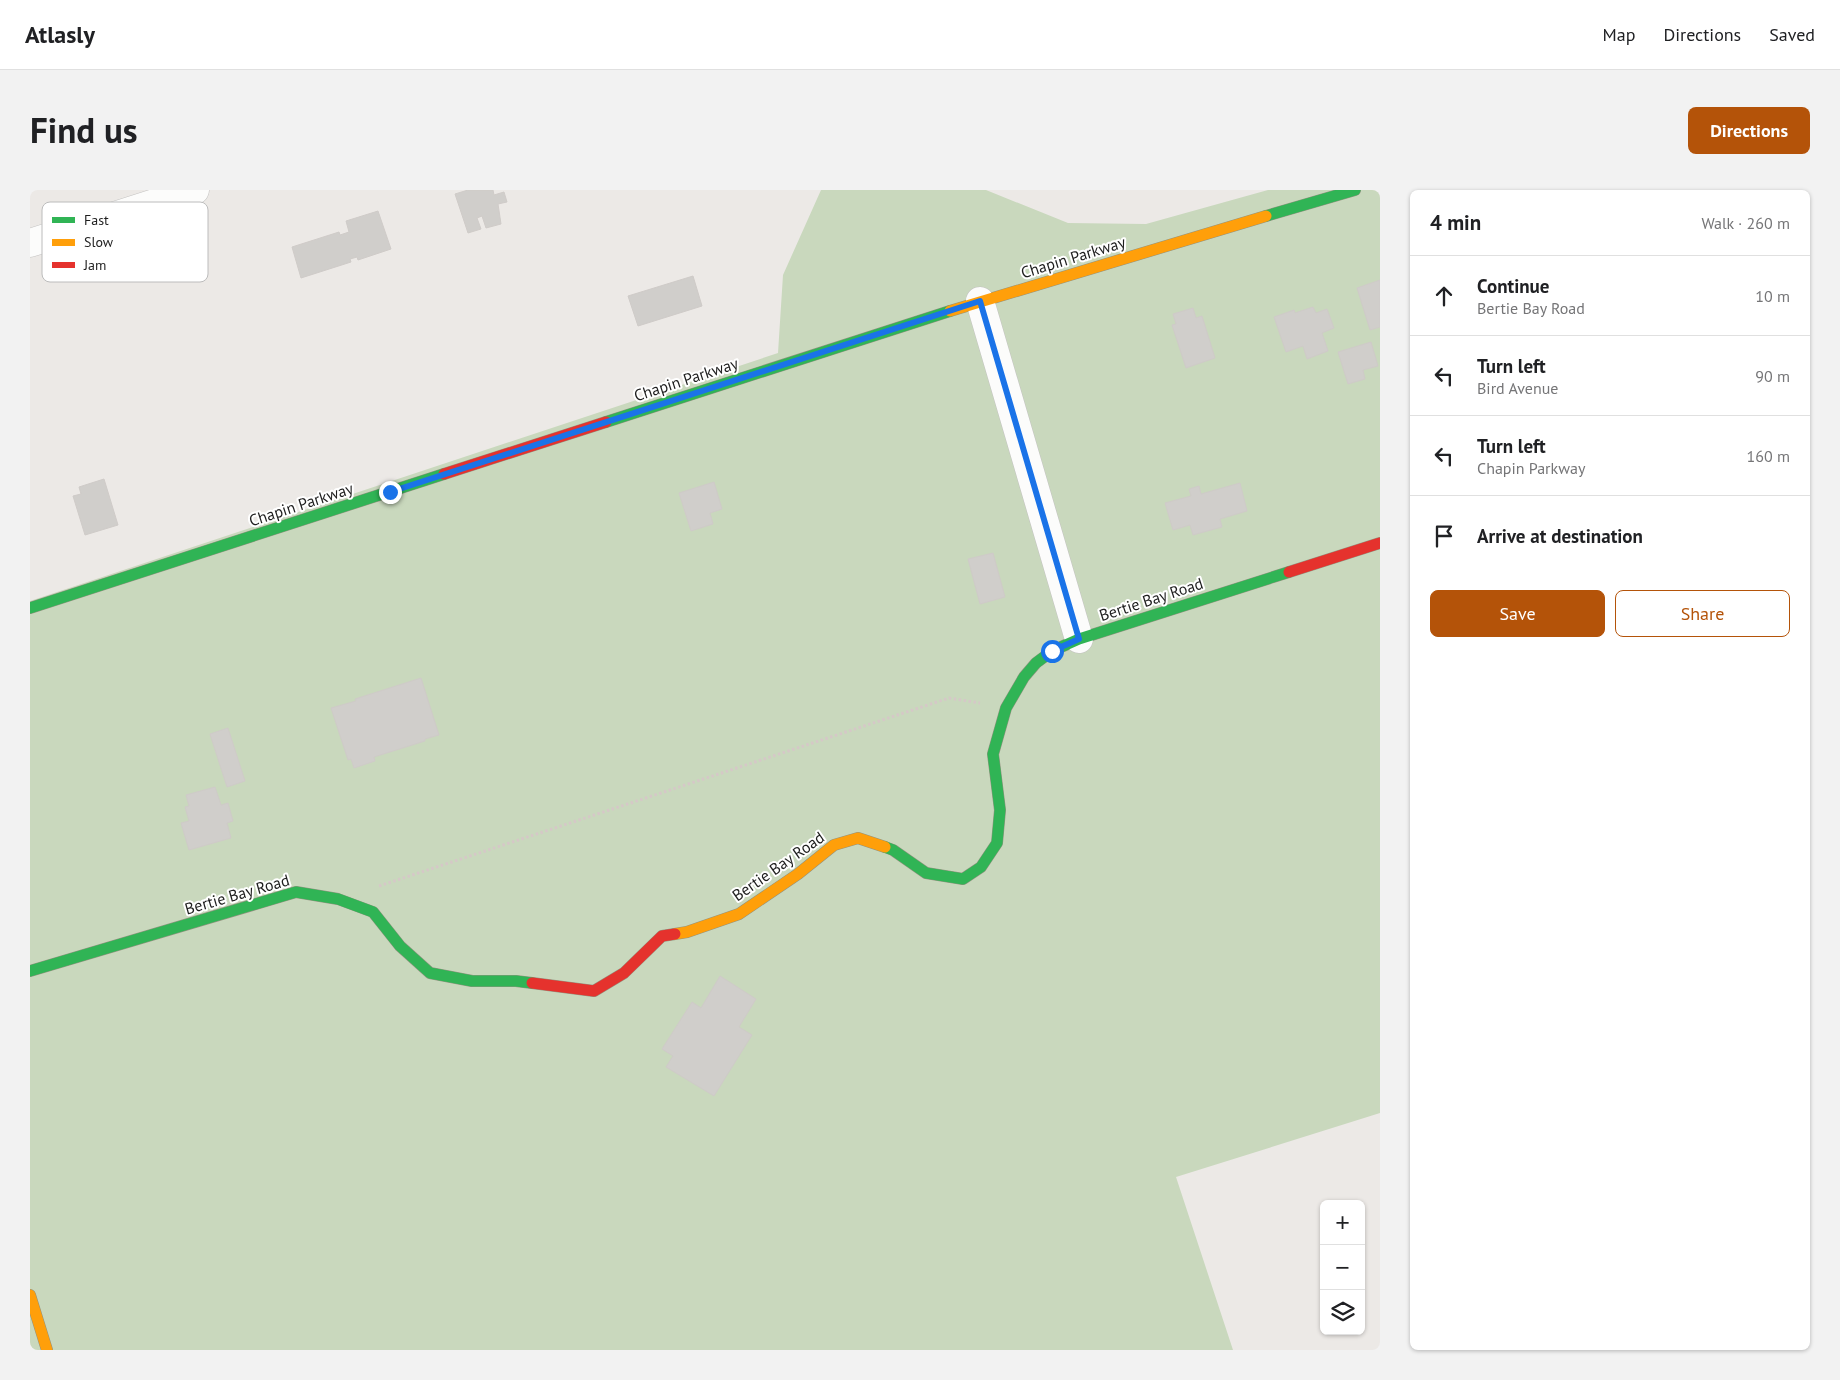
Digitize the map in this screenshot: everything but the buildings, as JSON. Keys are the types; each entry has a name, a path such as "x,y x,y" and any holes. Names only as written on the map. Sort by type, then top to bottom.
{"street":[{"path":"157,202 195,190"},
{"name":"Chapin Parkway","path":"30,608 980,301 1355,190"},
{"path":"30,243 42,239"},
{"path":"980,301 1079,639"},
{"name":"Bertie Bay Road","path":"30,971 296,892 338,899 373,912 400,946 430,973 472,981 516,981 594,991 624,973 662,936 687,932 739,914 798,874 834,844 858,838 893,850 926,873 963,879 981,867 996,843 1000,810 993,754 1006,708 1024,677 1036,663 1052,651 1079,639 1380,543"},
{"path":"30,1295 47,1350"}],"path":[{"path":"376,887 950,698 1006,708"}],"green space":[{"path":"821,190 986,190 1068,223 1146,224 1268,190 1380,190 1380,1113 1176,1177 1233,1350 30,1350 30,601 778,353 783,275"}],"traffic: fast":[{"path":"1266,216 1355,190"},
{"path":"606,422 950,311"},
{"path":"30,608 444,474"},
{"path":"885,847 893,850 926,873 963,879 981,867 997,843 1000,810 993,754 1006,708 1024,677 1036,663 1052,651 1079,639 1289,572"},
{"path":"30,971 296,892 338,899 373,912 400,946 430,973 472,981 532,983"}],"traffic: slow":[{"path":"950,311 1266,216"},
{"path":"675,934 687,932 739,914 798,874 834,845 858,838 885,847"},
{"path":"30,1295 47,1350"}],"traffic: jam":[{"path":"444,474 606,422"},
{"path":"1289,572 1380,543"},
{"path":"532,983 594,991 624,973 662,936 675,934"}],"route":[{"path":"390,492 980,301 1079,639 1052,651"}]}
